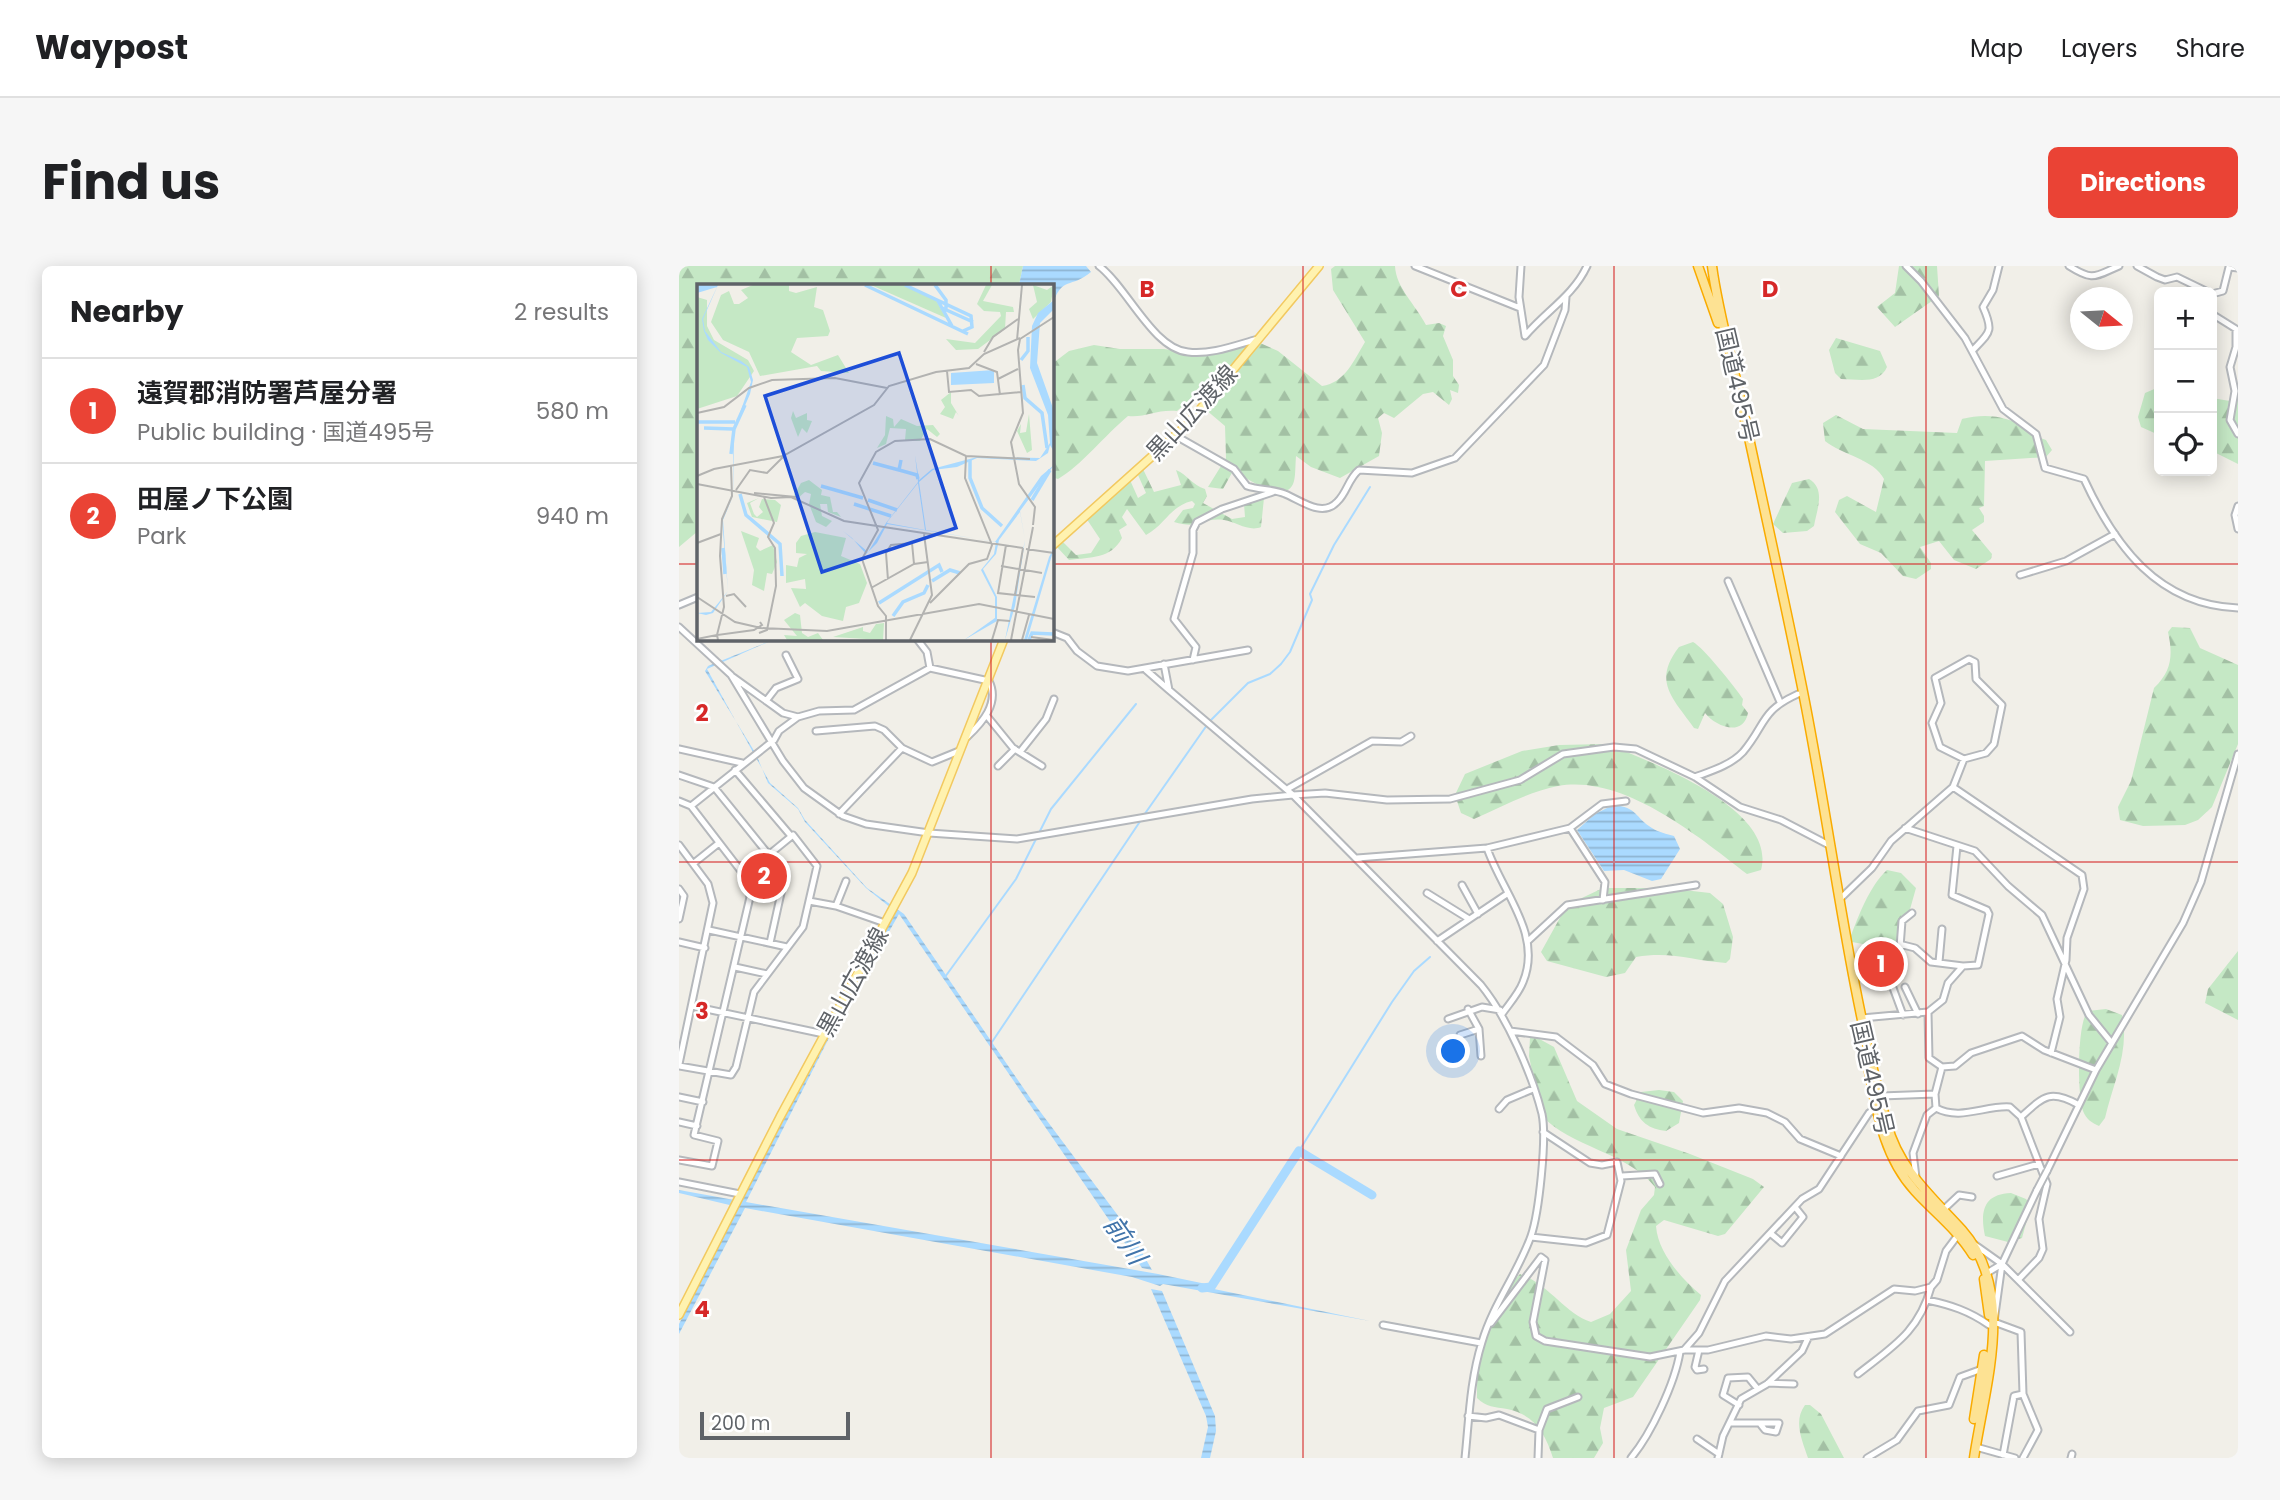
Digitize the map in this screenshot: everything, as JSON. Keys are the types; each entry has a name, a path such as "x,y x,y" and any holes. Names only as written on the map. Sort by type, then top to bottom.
{"highway":[{"path":"1698,266 1729,348"},
{"name":"国道495号","path":"1710,267 1804,694 1862,1018 1893,1144 1915,1180 1961,1233 1979,1264 1984,1278 1991,1324"},
{"name":"国道495号","path":"1763,503 1763,520 1877,1108 1890,1156 1902,1174 1971,1242 1987,1273 1993,1292 1974,1458"},
{"name":"国道495号","path":"1969,1458 1985,1369"}],"main road":[{"name":"黒山広渡線","path":"1053,546 1202,410 1319,266"},
{"name":"黒山広渡線","path":"679,1315 824,1034 912,873 1004,640"}],"street":[{"path":"1100,266 1119,284 1151,328 1177,350 1217,350 1258,339"},
{"path":"1415,266 1520,308"},
{"path":"1521,266 1520,308 1525,337 1553,306 1579,283 1587,266"},
{"path":"1906,266 1921,281 1972,351 2003,409 2036,434 2045,468 2084,479 2115,534 2145,571 2168,590 2200,602 2238,608"},
{"path":"1972,351 1990,332 1991,326 1983,307 1993,290 1999,266"},
{"path":"2069,266 2093,278 2106,275 2119,266"},
{"path":"2137,266 2165,280 2177,277 2196,287"},
{"path":"2217,293 2223,291 2229,267 2238,268"},
{"path":"1176,436 1229,465 1247,486 1273,492 1316,508 1330,507 1339,500 1348,481 1359,470 1412,473 1455,458 1544,365 1565,310 1566,297"},
{"path":"2217,317 2236,329 2236,347 2230,367 2235,391 2230,419 2238,435"},
{"path":"1193,660 1196,646 1174,619 1194,547 1193,530 1202,517 1273,492"},
{"path":"2238,506 2235,515 2238,529"},
{"path":"2020,575 2066,561 2115,534"},
{"path":"1728,581 1780,702"},
{"path":"679,605 697,597"},
{"path":"679,627 731,675 783,713 798,717"},
{"path":"1053,632 1067,638 1077,651 1097,666 1128,671 1146,670 1164,664 1248,650"},
{"path":"918,640 927,652 930,668"},
{"path":"766,701 776,688 798,679 786,655"},
{"path":"1969,659 1975,662 1976,679 2002,705 1994,744 1986,753 1964,759 1940,747 1932,723 1941,703 1935,678 1969,659"},
{"path":"1164,664 1169,690"},
{"path":"691,806 742,763 772,742 779,731 798,717 819,711 854,710 930,668 989,681 992,698 987,716 966,738"},
{"path":"1146,670 1289,788 1437,941 1501,1012 1510,1031 1542,1116 1536,1219 1531,1237 1481,1343 1468,1416 1465,1458"},
{"path":"731,675 804,788 839,814 866,824 929,833 1017,839 1252,799 1293,795 1325,793 1387,800 1450,799 1520,780 1563,754 1614,747 1636,749 1695,777 1740,807 1781,820 1827,844"},
{"path":"1695,777 1736,758 1745,750 1765,716 1780,702 1798,694"},
{"path":"998,766 1046,719 1054,699"},
{"path":"987,716 1017,750 1042,766"},
{"path":"816,731 875,726 884,730 902,748 932,762 960,750"},
{"path":"1289,788 1372,741 1401,742 1411,736"},
{"path":"839,814 902,748"},
{"path":"679,750 742,763"},
{"path":"1991,1324 2003,1264 2037,1190 2111,1042 2183,923 2193,901 2238,754"},
{"path":"1841,898 1873,868 1891,841 1953,787 1964,759"},
{"path":"679,845 694,863 712,894 709,930 679,1065 731,1075 736,1067 754,992 803,927 816,863 735,770"},
{"path":"679,775 714,787 785,875 770,943"},
{"path":"1953,787 2083,875 2084,889 2067,938 2065,964 2057,999 2060,1017 2051,1053"},
{"path":"679,801 691,806 744,875 749,886 735,967 694,1135 718,1141 712,1166 679,1160"},
{"path":"1357,858 1487,848 1570,828 1602,804 1626,801"},
{"path":"1570,828 1605,882 1604,900"},
{"path":"1905,828 1975,851 2008,886 2042,915 2089,1015 2111,1042"},
{"path":"744,875 791,836"},
{"path":"694,863 719,843"},
{"path":"1853,967 1873,963 1899,947 1911,947 1931,962 1978,965 1989,914 1987,910 1952,895 1957,846"},
{"path":"1487,848 1520,916 1528,942 1529,957 1523,984 1501,1012"},
{"path":"836,906 846,881"},
{"path":"1462,885 1478,914"},
{"path":"1528,942 1567,905 1696,885"},
{"path":"749,886 781,892"},
{"path":"679,889 684,896 679,919"},
{"path":"1427,893 1469,919"},
{"path":"1437,941 1507,894"},
{"path":"809,901 836,906 885,923"},
{"path":"1899,947 1902,921 1912,913"},
{"path":"1939,962 1942,929"},
{"path":"709,930 787,947"},
{"path":"679,942 705,948"},
{"path":"1873,963 1880,980 1889,977 1903,1015"},
{"path":"1862,1018 1928,1012 1943,1000 1948,983 1963,966"},
{"path":"735,967 767,974"},
{"path":"1905,987 1918,1014"},
{"path":"692,1006 824,1034"},
{"path":"1448,1019 1468,1009 1482,1007 1501,1012"},
{"path":"1468,1009 1479,1029 1481,1056"},
{"path":"1928,1012 1929,1058 1942,1066 1958,1065 1971,1053 2019,1036 2027,1037 2051,1053 2096,1070"},
{"path":"1460,1035 1479,1029"},
{"path":"1510,1031 1556,1037 1593,1065 1605,1084 1631,1094 1703,1113 1739,1108 1767,1113 1785,1122 1800,1139 1841,1156"},
{"path":"1936,1108 1935,1094 1942,1066"},
{"path":"1499,1109 1507,1100 1533,1089"},
{"path":"1630,1458 1642,1444 1675,1373 1682,1351 1699,1333 1725,1281 1795,1207 1818,1189 1869,1113 1877,1108 1881,1096 1935,1094"},
{"path":"2021,1117 2044,1097 2059,1094 2079,1105"},
{"path":"679,1097 703,1102"},
{"path":"1936,1108 1942,1111 1973,1113 2010,1107 2021,1117 2047,1184 2039,1219 2043,1250 2018,1280"},
{"path":"1915,1180 1913,1153 1924,1131 1927,1115 1936,1108"},
{"path":"679,1122 697,1126"},
{"path":"1531,1237 1586,1243 1607,1235 1622,1176 1617,1162 1602,1165 1590,1163 1543,1132"},
{"path":"1997,1176 2039,1164"},
{"path":"1622,1176 1655,1174 1660,1184"},
{"path":"679,1182 740,1194"},
{"path":"1943,1210 1959,1195 1972,1197"},
{"path":"1770,1233 1782,1243 1803,1217 1795,1207"},
{"path":"1858,1374 1908,1335 1937,1280 1946,1251 1961,1233"},
{"path":"1971,1242 2003,1264 2070,1332"},
{"path":"1487,1329 1541,1257 1545,1260 1533,1322 1540,1339 1650,1357 1766,1336 1808,1338 1832,1330 1894,1289 1915,1291 1931,1287"},
{"path":"1987,1273 2003,1264"},
{"path":"1927,1300 1959,1308 1991,1324 2021,1332 2023,1394 2038,1430 2023,1458"},
{"path":"1383,1325 1481,1343"},
{"path":"1697,1439 1719,1456 1730,1423 1746,1394 1768,1383 1802,1351 1808,1338"},
{"path":"1699,1350 1695,1367 1697,1370 1704,1369"},
{"path":"1867,1458 1897,1440 1918,1411 1949,1405 1960,1377 1985,1369"},
{"path":"1739,1405 1723,1395 1728,1378 1748,1377 1757,1388"},
{"path":"1768,1383 1794,1384"},
{"path":"2003,1455 2014,1396 2023,1394"},
{"path":"1538,1458 1539,1430 1547,1409 1578,1397"},
{"path":"1468,1416 1486,1418 1499,1415 1539,1430"},
{"path":"1730,1423 1761,1425"},
{"path":"1976,1447 2015,1458"}],"green space":[{"path":"679,266 1023,266 1019,284 697,284 697,532 679,547"},
{"path":"1335,266 1395,266 1399,282 1426,325 1439,323 1446,326 1443,336 1453,360 1453,376 1459,385 1458,393 1450,390 1452,399 1449,405 1433,392 1423,394 1394,418 1384,413 1378,418 1382,433 1379,456 1340,478 1311,467 1296,456 1294,480 1284,492 1265,494 1258,485 1233,471 1223,489 1208,487 1226,458 1225,426 1192,398 1177,411 1128,416 1075,466 1058,479 1053,477 1053,363 1069,351 1094,345 1120,349 1164,349 1203,355 1260,343 1278,351 1322,386 1343,376 1365,342 1333,290 1331,269"},
{"path":"1899,266 1937,266 1939,296 1895,327 1877,307 1895,293"},
{"path":"1836,338 1880,351 1887,367 1873,379 1841,379 1835,373 1829,350"},
{"path":"2154,389 2154,433 2141,427 2138,417 2145,393"},
{"path":"2238,395 2238,464 2217,454 2217,399 2230,401"},
{"path":"1836,415 1863,429 1957,433 1962,419 1997,417 2013,422 2029,430 2029,434 2046,440 2052,450 2046,457 1985,461 1984,506 1979,508 1984,522 1972,530 1992,554 1991,559 1976,569 1954,560 1939,541 1920,547 1931,563 1931,569 1916,579 1903,576 1881,553 1860,544 1835,512 1839,500 1847,496 1876,512 1884,479 1873,467 1825,441 1823,423"},
{"path":"1143,469 1154,492 1181,485 1176,470 1180,472 1205,489 1207,496 1203,503 1232,519 1245,517 1244,504 1264,498 1261,527 1252,528 1217,520 1190,525 1174,522 1183,510 1193,508 1195,504 1192,501 1178,507 1146,535 1127,509 1122,517 1127,525 1119,530 1122,538 1112,550 1100,556 1069,560 1057,547 1062,541 1076,555 1091,553 1100,539 1086,518 1130,480 1138,498 1146,493 1138,475"},
{"path":"1809,479 1819,494 1814,526 1807,531 1783,533 1773,524 1792,483"},
{"path":"2172,627 2190,628 2200,648 2238,665 2238,744 2212,807 2198,820 2185,825 2143,826 2120,820 2118,807 2131,781 2154,688 2168,669 2171,655 2168,632"},
{"path":"1693,642 1711,659 1743,699 1742,705 1748,713 1741,725 1722,725 1705,713 1698,729 1694,728 1673,698 1666,680 1667,670 1679,647"},
{"path":"1607,744 1679,775 1707,790 1731,808 1750,827 1761,848 1761,870 1747,874 1659,811 1608,789 1583,785 1558,786 1525,796 1474,819 1461,813 1455,795 1465,774 1522,751 1559,745"},
{"path":"767,858 782,877 779,891 750,885 747,874"},
{"path":"1887,870 1901,873 1916,888 1900,945 1890,949 1852,942 1850,938 1865,902"},
{"path":"1603,888 1666,888 1710,893 1723,904 1733,937 1730,959 1726,963 1649,955 1636,957 1625,973 1606,977 1547,961 1541,952 1567,905"},
{"path":"2238,951 2238,1020 2205,1003 2208,989"},
{"path":"2106,1009 2122,1015 2124,1041 2105,1118 2099,1126 2086,1116 2081,1103 2080,1043 2084,1018 2088,1011"},
{"path":"1534,1036 1554,1047 1577,1101 1617,1129 1690,1154 1753,1179 1764,1187 1725,1234 1718,1236 1664,1220 1656,1226 1666,1255 1701,1295 1700,1300 1633,1397 1604,1408 1600,1428 1603,1443 1594,1458 1553,1458 1542,1433 1532,1421 1517,1412 1487,1405 1477,1398 1478,1364 1483,1343 1494,1316 1520,1274 1540,1285 1573,1313 1591,1322 1610,1314 1631,1291 1626,1250 1641,1210 1654,1195 1655,1187 1629,1165 1567,1135 1541,1115 1529,1056 1530,1037"},
{"path":"1641,1092 1674,1092 1683,1101 1679,1123 1666,1131 1646,1124 1634,1105"},
{"path":"2011,1193 2026,1199 2031,1205 2022,1238 2008,1242 1985,1236 1983,1219 1989,1201 2002,1194"},
{"path":"1805,1405 1810,1405 1821,1414 1844,1458 1808,1458 1799,1424"}],"water":[{"path":"1023,266 1086,266 1091,272 1063,286 1053,304 1053,284 1019,284"},
{"path":"773,640 707,669 736,721 705,671 708,666"},
{"path":"736,721 756,754 762,769"},
{"name":"前川","path":"762,769 770,783 798,808 805,820 867,888 904,914 1033,1102 1131,1233 1152,1270 1142,1268 899,914 830,1036 746,1202 1158,1274 1211,1285 1214,1289 1370,1321 1163,1284 1160,1286 1132,1277 745,1208 679,1334 679,1324 738,1207 679,1193 679,1190 740,1201 896,912 866,888 805,822 798,809 768,783"},
{"path":"1613,805 1627,808 1652,828 1674,836 1680,849 1661,879 1652,881 1624,870 1604,871 1577,830 1595,814"},
{"path":"1151,1289 1162,1291 1215,1416 1216,1431 1210,1458 1201,1458 1208,1427 1206,1416"}],"waterway":[{"path":"1210,721 1248,683 1270,674 1290,652 1312,600 1310,594 1334,545 1370,487"},
{"path":"945,977 1016,879 1051,809 1136,704"},
{"path":"1144,815 1207,725"},
{"path":"992,1042 1141,820"},
{"path":"1299,1151 1392,1002 1414,971 1430,957"},
{"path":"1202,1288 1211,1287 1299,1151 1372,1195"}],"place":[{"name":"田屋ノ下公園","path":"764,876"},
{"name":"遠賀郡消防署芦屋分署","path":"1881,964"}]}
